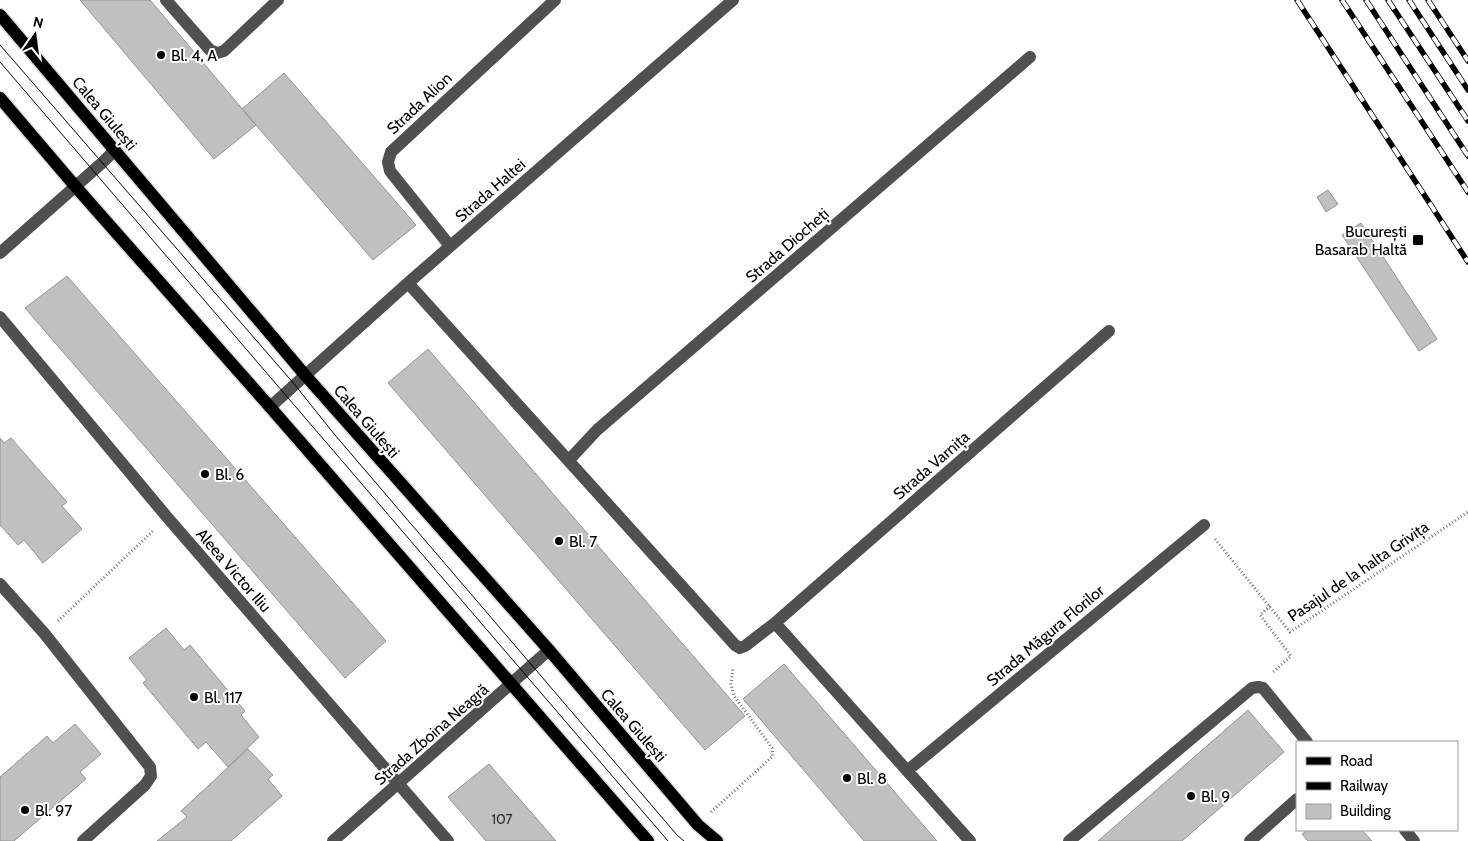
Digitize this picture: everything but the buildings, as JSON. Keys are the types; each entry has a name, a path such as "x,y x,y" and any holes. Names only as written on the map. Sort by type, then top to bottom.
{"main road":[{"name":"Calea Giulești","path":"0,15 306,375 549,650 698,825 717,841"},
{"path":"0,98 648,841"}],"street":[{"path":"166,0 210,50 217,53 224,51 278,0"},
{"name":"Strada Alion","path":"450,246 390,171 388,162 391,152 555,0"},
{"name":"Strada Haltei","path":"270,407 450,246 733,0"},
{"name":"Strada Diocheți","path":"568,460 597,430 1030,57"},
{"path":"0,253 115,150"},
{"path":"408,283 734,644 740,648"},
{"name":"Aleea Victor Iliu","path":"0,317 167,517 448,841"},
{"name":"Strada Varnița","path":"740,648 774,623 1109,331"},
{"name":"Strada Măgura Florilor","path":"906,771 1204,525"},
{"path":"0,584 44,634 150,767 151,776 145,785 83,841"},
{"path":"774,623 970,841"},
{"name":"Strada Zboina Neagră","path":"333,841 549,650"},
{"path":"1069,841 1252,688 1263,688 1306,741"},
{"path":"1250,841 1296,800"},
{"path":"1405,831 1414,841"}],"path":[{"name":"Pasajul de la halta Grivița","path":"1204,525 1290,632 1468,512"},
{"path":"44,634 167,517"},
{"path":"1258,687 1291,656 1260,615 1270,606"},
{"path":"698,825 773,756 772,748 734,696 731,684 733,666 740,648"}],"tram line":[{"path":"0,45 295,385 335,435 684,841"},
{"path":"0,62 668,841"}],"railway":[{"path":"1297,0 1468,262"},
{"path":"1342,0 1468,192"},
{"path":"1366,0 1468,156"},
{"path":"1388,0 1468,121"},
{"path":"1409,0 1468,90"},
{"path":"1428,0 1468,61"}],"place":[{"name":"Bl. 4, A","path":"161,55"},
{"name":"București Basarab Haltă","path":"1418,240"},
{"name":"Bl. 6","path":"205,474"},
{"name":"Bl. 7","path":"559,541"},
{"name":"Bl. 117","path":"194,697"},
{"name":"Bl. 8","path":"847,778"},
{"name":"Bl. 9","path":"1191,796"},
{"name":"Bl. 97","path":"25,810"}]}
